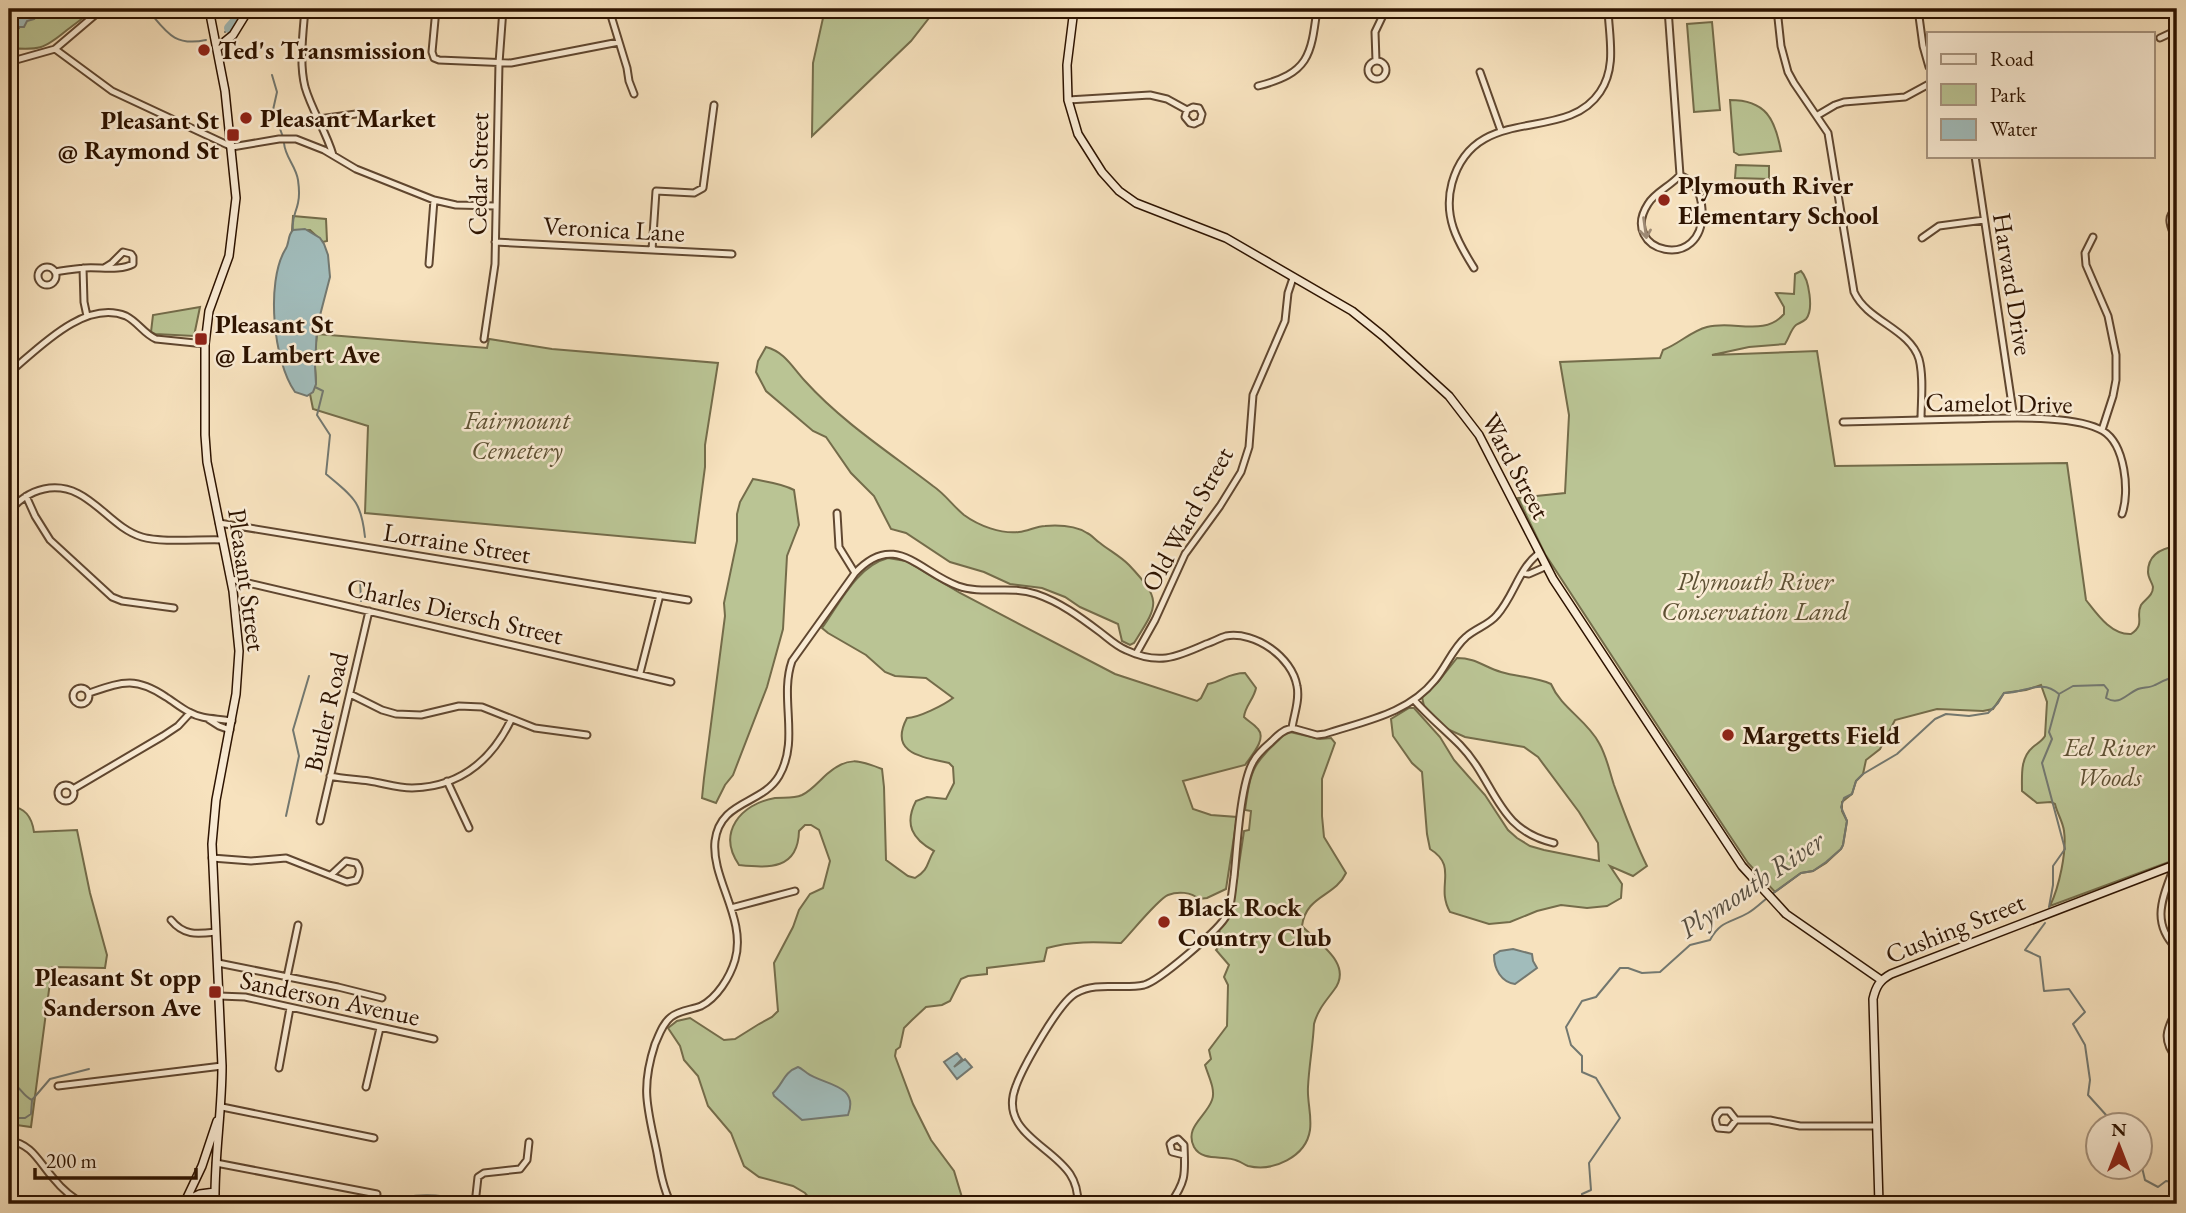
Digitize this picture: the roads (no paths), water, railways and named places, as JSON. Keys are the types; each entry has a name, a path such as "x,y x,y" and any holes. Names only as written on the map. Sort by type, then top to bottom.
{"street":[{"path":"9,62 55,49 102,9"},
{"name":"Pleasant Street","path":"209,9 232,147 236,198 231,246 224,274 209,311 205,344 205,448 231,579 239,651 236,694 214,816 212,858 222,1066 215,1203"},
{"path":"217,48 233,35 249,9"},
{"path":"305,9 303,77 333,155"},
{"path":"436,9 432,52 434,58 439,60 499,63 619,43"},
{"name":"Cedar Street","path":"484,338 494,275 499,63 503,9"},
{"path":"609,9 634,94"},
{"name":"Ward Street","path":"1074,9 1067,65 1068,100 1073,121 1086,149 1102,172 1119,191 1145,207 1226,238 1339,302 1364,320 1456,403 1479,435 1545,567 1742,866 1774,902 1813,934 1881,980"},
{"path":"1258,86 1274,82 1303,63 1312,46 1317,9"},
{"path":"1376,61 1375,32 1386,9"},
{"path":"1474,268 1460,246 1452,226 1449,207 1458,168 1465,157 1483,140 1501,131 1563,118 1585,108 1593,101 1605,83 1611,65 1608,9"},
{"path":"1668,9 1680,176"},
{"path":"1777,9 1781,46 1788,72 1828,133 1854,292 1864,307 1906,340 1915,351 1920,366 1921,420"},
{"path":"1918,9 1927,56"},
{"path":"2160,38 2177,30"},
{"path":"55,49 108,89 232,147 279,139 301,140 356,169 434,200 456,205 495,206"},
{"path":"1480,72 1501,131"},
{"path":"1818,115 1844,102 1905,97 1927,85"},
{"path":"1068,100 1150,95 1167,99 1187,110"},
{"path":"653,250 656,191 694,193 704,188 714,105"},
{"path":"319,119 356,114"},
{"name":"Harvard Drive","path":"1975,158 2014,418"},
{"path":"1680,176 1691,180 1699,192 1701,225 1698,236 1690,244 1677,250 1662,250 1647,240 1643,216 1650,201 1680,176"},
{"path":"429,264 434,200"},
{"path":"2177,209 2170,218 2177,245"},
{"path":"1922,238 1939,226 1984,220"},
{"path":"2093,237 2085,253 2086,265 2108,316 2116,355 2113,396 2102,430"},
{"name":"Veronica Lane","path":"495,243 732,254"},
{"path":"55,272 130,266 134,260 131,254 123,252 104,268"},
{"path":"83,268 86,316"},
{"name":"Old Ward Street","path":"1136,654 1155,620 1185,554 1241,472 1249,447 1253,395 1285,321 1288,293 1293,278"},
{"path":"11,370 73,321 86,316 110,313 122,315 156,340 205,344"},
{"name":"Camelot Drive","path":"1843,422 2014,418 2070,421 2102,430 2113,440 2120,453 2127,501 2122,514"},
{"path":"9,512 26,496 48,488 68,489 83,495 129,530 144,537 223,540"},
{"path":"26,496 50,540 113,597 122,601 174,608"},
{"path":"837,513 839,547 855,573"},
{"name":"Lorraine Street","path":"219,523 688,600"},
{"path":"1078,1204 1076,1186 1066,1168 1024,1132 1018,1122 1013,1102 1016,1085 1067,999 1088,988 1142,985 1155,981 1176,965 1225,918 1231,900 1241,817 1255,758 1282,732 1292,728 1317,735 1325,734 1391,713 1414,700 1434,682 1465,637 1495,617 1523,573 1524,567 1538,554"},
{"path":"671,1204 647,1112 646,1093 657,1040 668,1019 705,1003 726,981 735,958 736,932 715,853 719,828 731,810 766,789 780,775 788,749 788,677 792,661 855,573 866,563 880,555 900,555 961,587 1012,589 1037,594 1064,606 1116,645 1147,658 1166,659 1229,636 1253,639 1273,650 1292,669 1298,694 1292,728"},
{"path":"1523,573 1529,574 1545,567"},
{"name":"Charles Diersch Street","path":"231,579 671,682"},
{"path":"640,673 660,595"},
{"name":"Butler Road","path":"320,821 369,611"},
{"path":"89,694 121,683 137,682 154,689 190,713 219,726 231,726"},
{"path":"350,694 396,714 421,715 458,706 482,707 535,728 587,734"},
{"path":"1414,700 1461,746 1514,824 1533,837 1554,843"},
{"path":"73,789 163,736 178,726 190,713"},
{"path":"330,776 410,788 447,781 467,773 481,763 510,720"},
{"path":"447,781 469,828"},
{"path":"212,858 251,861 286,858 347,882 358,877 359,869 356,863 346,861 331,875"},
{"path":"2176,864 2162,903 2161,918 2165,935 2177,949"},
{"name":"Cushing Street","path":"1879,1204 1873,999 1881,980 2176,864"},
{"path":"731,908 795,891"},
{"path":"171,920 178,929 187,932 216,932"},
{"path":"286,977 298,925"},
{"path":"218,962 382,998"},
{"name":"Sanderson Avenue","path":"219,996 236,995 433,1039"},
{"path":"279,1068 290,1008"},
{"path":"2177,1009 2166,1038 2177,1059"},
{"path":"366,1087 380,1027"},
{"path":"58,1086 222,1066"},
{"path":"185,1203 206,1156 222,1107 374,1138"},
{"path":"1736,1120 1770,1120 1800,1126 1876,1126"},
{"path":"9,1141 26,1146 56,1181 84,1204"},
{"path":"475,1204 478,1177 520,1169 527,1160 529,1142"},
{"path":"1170,1204 1180,1189 1185,1174 1184,1155"},
{"path":"216,1163 377,1194"},
{"path":"185,1203 200,1194 215,1192"},
{"path":"196,1204 215,1203"},
{"path":"130,1204 139,1204"}],"water":[{"path":"9,9 25,9 32,13 34,19 27,21 24,27 19,27 15,37 9,42"},
{"path":"305,229 320,238 324,244 330,277 317,327 316,384 313,392 307,396 295,392 281,361 274,301 279,264 290,235 293,230"},
{"path":"1513,949 1532,954 1537,968 1515,984 1506,981 1499,974 1494,955"},
{"path":"957,1053 962,1059 954,1067 965,1059 972,1067 957,1079 944,1062"},
{"path":"798,1067 845,1091 850,1105 848,1115 802,1120 774,1096 773,1093 787,1075"}],"waterway":[{"path":"147,9 165,30 178,39 195,42 206,40"},
{"path":"229,28 241,9"},
{"path":"225,32 230,29"},
{"path":"272,75 277,92 273,110 283,137"},
{"path":"284,143 299,185 293,230"},
{"path":"315,387 323,391 317,415 330,435 326,474 354,500 361,515 365,537"},
{"path":"360,579 361,601"},
{"path":"286,816 299,756 293,730 309,676"},
{"name":"Plymouth River","path":"1772,894 1801,873 1813,871 1841,849 1847,821 1841,807 1844,798 1852,794 1856,781 1897,754 1935,719 1946,714 1969,716 1988,713 2004,693 2039,687 2052,689 2059,694 2073,686 2104,685 2108,690 2106,698 2115,701 2138,689 2177,676"},
{"path":"2049,907 2053,866 2065,849 2042,763 2052,739 2049,732 2059,695"},
{"name":"Plymouth River","path":"1582,1204 1582,1194 1591,1190 1589,1163 1620,1118 1596,1078 1582,1072 1582,1056 1571,1045 1566,1027 1582,1001 1596,997 1620,968 1642,973 1660,972 1690,945 1710,940 1722,925 1748,913 1767,898"},
{"path":"2045,923 2025,950 2040,957 2044,991 2069,989 2085,1012 2073,1024 2085,1045 2090,1080 2088,1095 2103,1112"},
{"path":"9,1118 25,1118 31,1114 32,1100 50,1079 89,1069"},
{"path":"9,1083 32,1100"},
{"path":"2149,1182 2158,1187 2166,1181 2177,1183"},
{"name":"Plymouth River","path":"390,1204 418,1196 469,1200"}],"place":[{"name":"Ted's Transmission","path":"204,50"},
{"name":"Pleasant Market","path":"246,118"},
{"name":"Pleasant St @ Raymond St","path":"233,135"},
{"name":"Plymouth River Elementary School","path":"1664,200"},
{"name":"Pleasant St @ Lambert Ave","path":"201,339"},
{"name":"Margetts Field","path":"1728,735"},
{"name":"Black Rock Country Club","path":"1164,922"},
{"name":"Pleasant St opp Sanderson Ave","path":"215,992"}],"park label":[{"name":"Fairmount Cemetery","path":"517,435"},
{"name":"Plymouth River Conservation Land","path":"1755,596"},
{"name":"Eel River Woods","path":"2109,762"}]}
